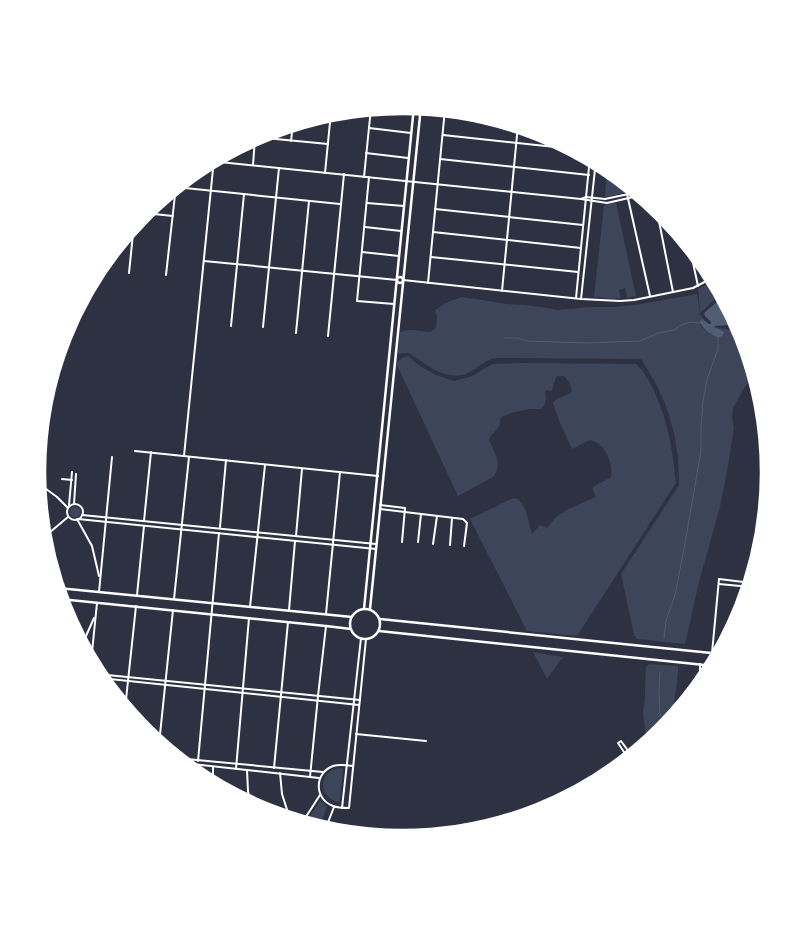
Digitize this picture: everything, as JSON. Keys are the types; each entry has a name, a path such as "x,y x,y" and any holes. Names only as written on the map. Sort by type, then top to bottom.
{"main road":[{"path":"364,609 413,114"},
{"path":"370,609 420,114"},
{"path":"396,280 401,283 403,280"},
{"path":"65,590 352,617"},
{"path":"69,600 351,629"},
{"path":"370,609 380,619 380,627 371,638 361,638 351,629 350,623 357,611 370,609"},
{"path":"380,619 712,653"},
{"path":"378,631 706,665"}],"street":[{"path":"364,176 370,115"},
{"path":"428,283 444,116"},
{"path":"325,173 330,121"},
{"path":"369,128 411,133"},
{"path":"291,141 292,132"},
{"path":"502,291 518,133"},
{"path":"442,135 555,147"},
{"path":"272,139 328,144"},
{"path":"253,165 254,146"},
{"path":"366,153 408,158"},
{"path":"440,159 588,175"},
{"path":"225,161 586,199 607,203 633,197"},
{"path":"576,298 589,166"},
{"path":"263,328 279,168"},
{"path":"184,456 212,169"},
{"path":"581,299 595,169"},
{"path":"328,336 344,174"},
{"path":"369,177 357,302 394,303"},
{"path":"186,187 340,204"},
{"path":"231,326 244,194"},
{"path":"591,200 627,194 650,296"},
{"path":"166,275 175,196"},
{"path":"296,333 309,201"},
{"path":"367,203 404,206"},
{"path":"435,209 583,225"},
{"path":"155,214 173,216"},
{"path":"659,221 673,292"},
{"path":"364,227 402,231"},
{"path":"433,232 581,248"},
{"path":"129,273 133,238"},
{"path":"362,252 399,256"},
{"path":"430,257 578,272"},
{"path":"692,260 698,286"},
{"path":"204,261 396,280"},
{"path":"578,276 583,276"},
{"path":"403,280 581,299 620,301 673,292 698,286 707,281"},
{"path":"135,451 378,476"},
{"path":"144,521 151,452"},
{"path":"174,599 189,456"},
{"path":"99,592 112,457"},
{"path":"220,529 226,460"},
{"path":"250,607 265,464"},
{"path":"296,536 302,468"},
{"path":"69,517 67,512 72,472"},
{"path":"326,614 340,472"},
{"path":"74,504 76,474"},
{"path":"62,479 72,480"},
{"path":"46,489 69,507"},
{"path":"74,504 82,508 82,515"},
{"path":"69,507 74,504"},
{"path":"380,507 405,508 402,542"},
{"path":"380,507 463,519 467,522 464,546"},
{"path":"418,542 421,514"},
{"path":"77,519 82,515 106,517 376,544"},
{"path":"433,544 437,516"},
{"path":"69,517 73,519 376,549"},
{"path":"50,533 69,517"},
{"path":"450,545 452,518"},
{"path":"77,519 92,546 100,580"},
{"path":"136,595 144,525"},
{"path":"198,761 219,533"},
{"path":"288,610 295,541"},
{"path":"712,653 719,579 745,581"},
{"path":"719,584 743,586"},
{"path":"92,650 97,603"},
{"path":"126,699 136,606"},
{"path":"160,735 173,610"},
{"path":"86,637 96,613"},
{"path":"236,769 249,618"},
{"path":"274,768 288,622"},
{"path":"310,776 326,626"},
{"path":"342,808 361,638"},
{"path":"353,766 335,766 323,772 318,787 320,795 324,800 334,806 349,808 366,639"},
{"path":"701,664 702,671"},
{"path":"701,664 701,673"},
{"path":"108,675 360,700"},
{"path":"111,679 359,705"},
{"path":"356,734 426,741"},
{"path":"625,754 619,742 628,751"},
{"path":"190,760 323,772"},
{"path":"198,766 320,778"},
{"path":"213,767 213,775"},
{"path":"247,770 249,796"},
{"path":"280,773 282,794 287,811"},
{"path":"306,817 320,795"},
{"path":"328,822 334,806"}],"shaded area":[{"path":"606,176 628,192 605,197"},
{"path":"616,203 636,296 627,298 625,288 619,290 621,298 594,297 604,205"},
{"path":"708,284 717,298 700,313 698,289"},
{"path":"697,294 700,314 707,323 702,319 700,325 718,338 723,331 714,327 732,329 750,380 733,408 732,418 734,427 720,507 699,582 685,644 637,639 634,635 621,574 679,485 678,458 674,433 665,403 641,359 494,358 484,362 470,372 454,376 430,367 409,353 398,354 400,332 411,330 430,332 436,328 437,316 435,310 448,302 462,297 557,310 635,305"},
{"path":"718,301 730,325 714,327 723,331 722,336 718,338 706,331 700,321 702,319 709,324 711,322 704,313"},
{"path":"408,356 420,366 436,375 454,381 470,377 493,364 522,363 636,364 647,377 660,404 667,426 676,483 577,636 527,631 470,519 516,498 525,510 532,534 540,525 547,528 555,518 564,512 596,497 593,487 611,477 611,465 607,454 600,445 590,440 572,449 560,423 553,403 572,391 569,382 564,376 556,377 552,390 545,391 546,401 541,409 529,409 501,417 499,427 489,440 498,463 496,472 493,477 458,496 396,363"},
{"path":"75,506 81,512 75,518 69,512"},
{"path":"533,652 563,657 547,679"},
{"path":"649,664 678,666 674,707 647,735 643,712 646,667"},
{"path":"341,768 343,770 340,800 338,802 326,794 323,789 323,783 328,773"},
{"path":"321,801 327,807 322,821 309,817"}],"waterway":[{"path":"505,338 517,338 528,341 587,343 640,341 659,333 674,330 681,325 691,322 700,323"},
{"path":"664,638 666,621 675,595 684,549 701,451 703,401 707,379 718,349 718,338"},
{"path":"660,672 660,716"}]}
